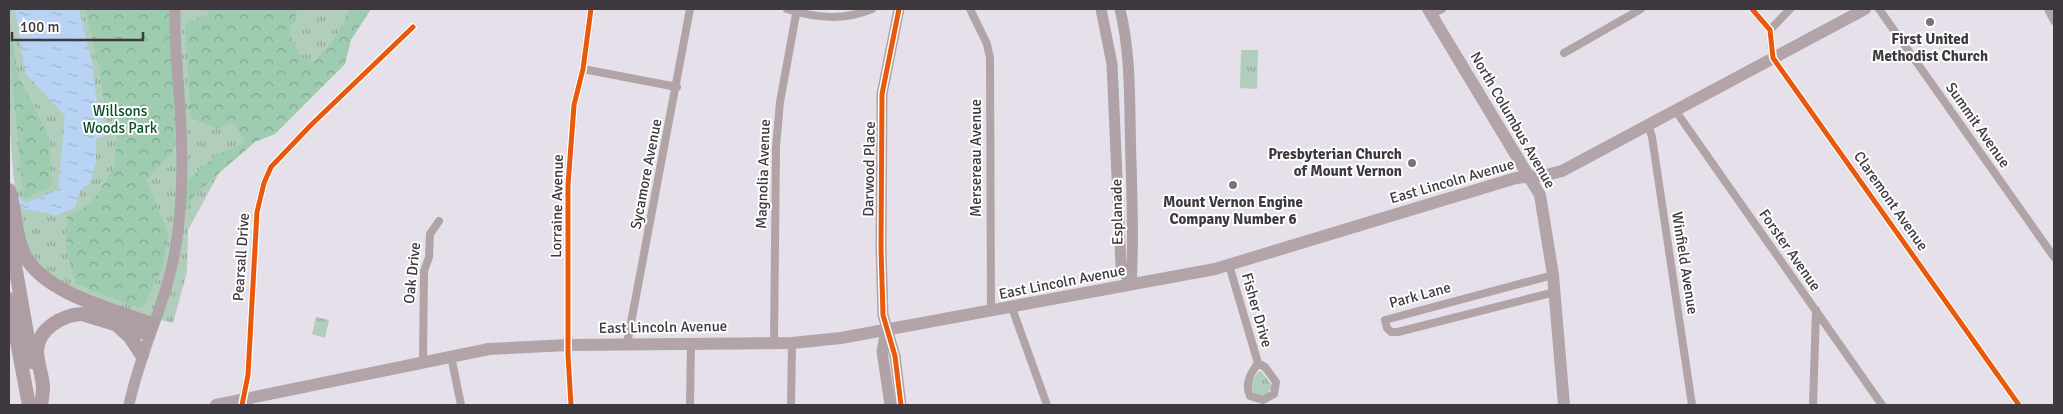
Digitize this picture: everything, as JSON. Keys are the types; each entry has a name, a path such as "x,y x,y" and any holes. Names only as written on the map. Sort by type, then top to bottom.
{"highway":[{"path":"10,194 12,227 41,405"},
{"path":"12,227 24,255 44,279 65,291 150,329"},
{"path":"9,299 28,405"},
{"path":"41,405 43,385 37,349 48,329 65,317 82,314 118,325 150,329"},
{"path":"118,325 130,337 142,355"}],"main road":[{"name":"East Lincoln Avenue","path":"216,405 242,402 424,361 514,346 792,343 886,331 1230,265 1516,178 1562,171 1865,9"},
{"name":"North Columbus Avenue","path":"1434,11 1540,195 1554,275 1564,405"}],"street":[{"path":"129,405 142,355 174,255 180,198 181,110 175,9"},
{"name":"Lorraine Avenue","path":"571,405 568,185 574,105 583,70 591,9"},
{"name":"Sycamore Avenue","path":"628,344 690,9"},
{"path":"787,9 812,16 832,18 849,16 872,9"},
{"name":"Darwood Place","path":"886,331 883,315 881,248 882,94 899,9"},
{"name":"Mersereau Avenue","path":"970,9 987,44 990,58 991,312"},
{"name":"Esplanade","path":"1101,9 1112,64 1121,266 1130,285"},
{"name":"Esplanade","path":"1120,9 1127,46 1130,93 1133,250 1130,285"},
{"path":"1564,53 1641,9"},
{"path":"1752,9 1770,30 1790,9"},
{"name":"Summit Avenue","path":"1879,9 2054,258"},
{"path":"2048,9 2054,21"},
{"name":"Magnolia Avenue","path":"774,343 776,147 780,102 796,10"},
{"name":"Pearsall Drive","path":"242,402 248,375 256,212 264,183 271,167 311,124 413,27"},
{"name":"Claremont Avenue","path":"1770,30 1773,58 2020,405"},
{"path":"583,70 677,87"},
{"name":"Forster Avenue","path":"1676,110 1882,405"},
{"name":"Winfield Avenue","path":"1648,125 1652,137 1692,405"},
{"name":"Oak Drive","path":"424,361 424,271 429,256 430,234 439,221"},
{"name":"Fisher Drive","path":"1230,265 1258,363 1247,385 1247,390 1250,396 1262,400 1274,394 1276,382 1265,367 1258,363"},
{"name":"Park Lane","path":"1554,275 1385,320 1387,328 1392,332 1398,332 1555,292"},
{"path":"1012,308 1047,405"},
{"path":"1813,405 1816,310"},
{"path":"886,331 882,351 890,405"},
{"path":"886,331 895,356 901,405"},
{"path":"690,405 691,343"},
{"path":"791,405 792,343"},
{"path":"451,356 461,405"},
{"path":"1564,392 1572,405"}],"green space":[{"name":"Willsons Woods Park","path":"9,9 363,9 246,144 232,149 188,230 187,272 173,323 103,302 68,287 41,268 29,249 20,220 11,145"},
{"path":"85,9 169,9 175,141 173,151 146,180 168,233 163,267 144,306 139,308 76,284 66,250 67,217 91,204 115,166 117,127 104,103 99,66"},
{"path":"208,9 298,9 289,33 301,57 314,62 331,44 350,9 371,9 351,40 345,64 275,134 255,142 196,193 184,211 187,181 216,155 245,143 234,122 216,128 191,118 185,25 208,14"},
{"path":"9,17 18,75 49,138 52,186 24,199 9,50"},
{"path":"1241,50 1258,50 1257,89 1240,88"},
{"path":"316,317 329,320 325,338 312,334"},
{"path":"1261,371 1272,386 1268,394 1260,396 1254,393 1251,384 1258,372"}],"water":[{"path":"15,9 79,9 92,63 98,111 110,134 96,139 96,162 90,183 80,191 75,208 54,216 22,209 13,192 26,203 58,190 65,116 25,73"}],"cycle path":[{"path":"571,405 568,355 568,185 574,105 583,69 591,9"},
{"path":"899,9 882,94 881,248 883,315 895,356 901,405"},
{"path":"1752,9 1770,30 1773,58 2019,405"},
{"path":"242,405 248,375 257,212 264,183 271,167 311,125 413,27"}],"place":[{"name":"First United Methodist Church","path":"1930,22"},
{"name":"Presbyterian Church of Mount Vernon","path":"1412,163"},
{"name":"Mount Vernon Engine Company Number 6","path":"1233,185"}]}
